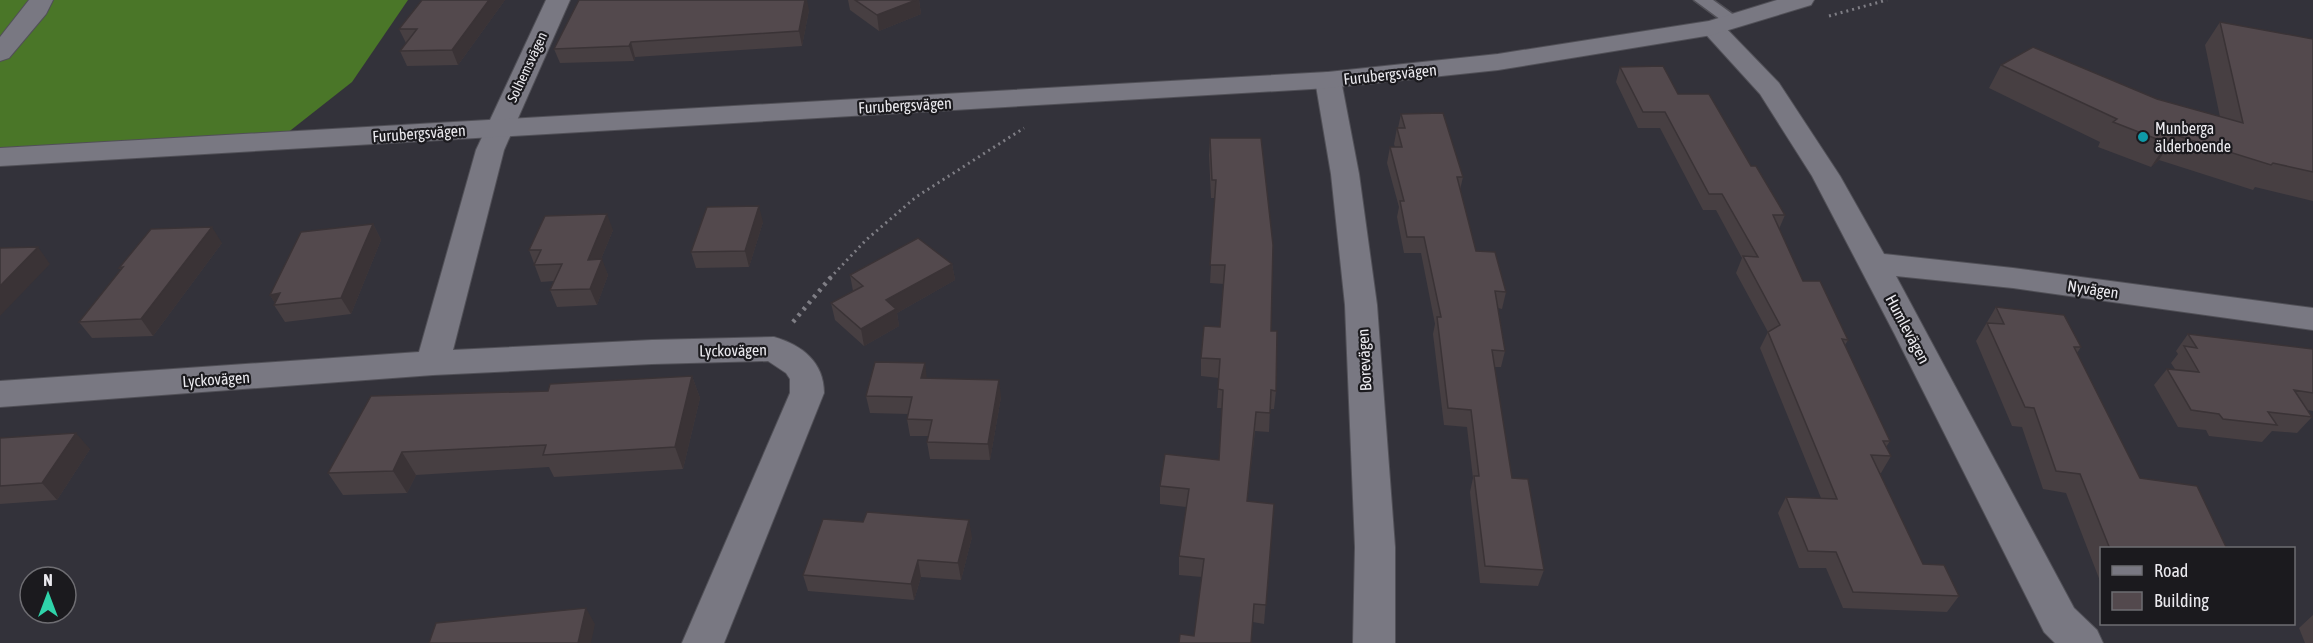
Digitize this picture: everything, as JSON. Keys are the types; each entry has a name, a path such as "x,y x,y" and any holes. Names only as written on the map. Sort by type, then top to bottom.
{"street":[{"path":"0,53 37,9 41,0"},
{"name":"Furubergsvägen","path":"0,157 1328,80 1498,62 1802,0"},
{"name":"Solhemsvägen","path":"499,128 564,3"},
{"name":"Humlevägen","path":"1716,16 1770,88 1826,176 1874,263 2059,620 2082,643"},
{"name":"Borevägen","path":"1328,80 1345,174 1361,305 1374,547 1374,643"},
{"path":"433,363 490,150 499,128"},
{"name":"Nyvägen","path":"1874,263 2013,278 2313,319"},
{"name":"Lyckovägen","path":"0,394 433,363 652,352 774,349 798,364 807,378 807,393 703,643"}],"path":[{"path":"774,349 812,298 867,238 915,198 967,162 1028,125"}],"green space":[{"path":"0,0 408,0 352,82 277,141 0,159"}],"building":[{"path":"422,0 489,0 452,50 400,51 417,29 399,29"},
{"path":"579,0 805,0 799,31 631,42 629,46 554,49"},
{"path":"855,0 916,0 877,15"},
{"path":"2220,22 2313,39 2313,172 2273,163 2271,165 2175,135 2167,143 2113,122 2117,119 2001,65 2033,47 2157,99 2243,123"},
{"path":"1663,66 1678,94 1709,94 1751,166 1756,166 1785,215 1773,215 1803,281 1820,281 1848,340 1842,339 1890,441 1883,441 1891,456 1871,455 1923,564 1944,565 1959,596 1853,592 1836,552 1808,551 1786,497 1837,499 1768,332 1780,325 1743,256 1758,257 1722,194 1709,194 1665,112 1643,112 1620,67"},
{"path":"1443,113 1463,177 1457,177 1476,251 1495,252 1506,292 1495,291 1505,351 1492,350 1512,478 1528,479 1544,570 1485,566 1474,476 1479,476 1471,410 1448,408 1437,317 1441,317 1424,237 1407,237 1400,201 1404,201 1390,147 1402,147 1397,128 1405,128 1401,114"},
{"path":"1210,138 1261,138 1273,245 1271,331 1277,331 1276,391 1271,390 1270,413 1256,412 1247,501 1274,504 1266,605 1254,604 1251,643 1179,643 1180,634 1194,636 1204,559 1179,556 1189,489 1160,486 1165,454 1219,460 1223,390 1218,389 1220,359 1201,358 1204,326 1220,327 1225,265 1210,265 1216,180 1212,180"},
{"path":"759,206 745,251 691,252 707,207"},
{"path":"607,214 588,260 602,259 590,289 550,290 562,264 534,265 541,250 529,250 545,216"},
{"path":"373,224 341,298 274,305 280,293 270,295 301,232"},
{"path":"212,227 141,319 79,322 151,229"},
{"path":"918,238 952,264 886,300 896,309 861,329 831,303 863,286 850,275"},
{"path":"38,247 0,286 0,248"},
{"path":"1996,307 2064,315 2081,347 2074,347 2140,478 2197,486 2226,547 2109,547 2080,474 2056,471 2034,408 2025,407 1987,323 2004,324"},
{"path":"2188,334 2313,349 2313,393 2294,390 2312,417 2268,412 2277,425 2223,419 2219,414 2191,410 2167,369 2199,372 2184,346 2197,348"},
{"path":"875,362 925,363 921,378 999,380 988,444 927,442 932,420 907,419 912,397 866,396"},
{"path":"692,376 675,447 543,455 546,445 402,452 393,471 328,473 371,396 548,391 550,384"},
{"path":"76,433 42,483 0,486 0,438"},
{"path":"867,512 969,520 958,563 918,560 911,584 803,575 823,519 863,522"},
{"path":"586,608 578,643 429,643 436,623"}],"place":[{"name":"Munberga älderboende","path":"2143,137"}]}
